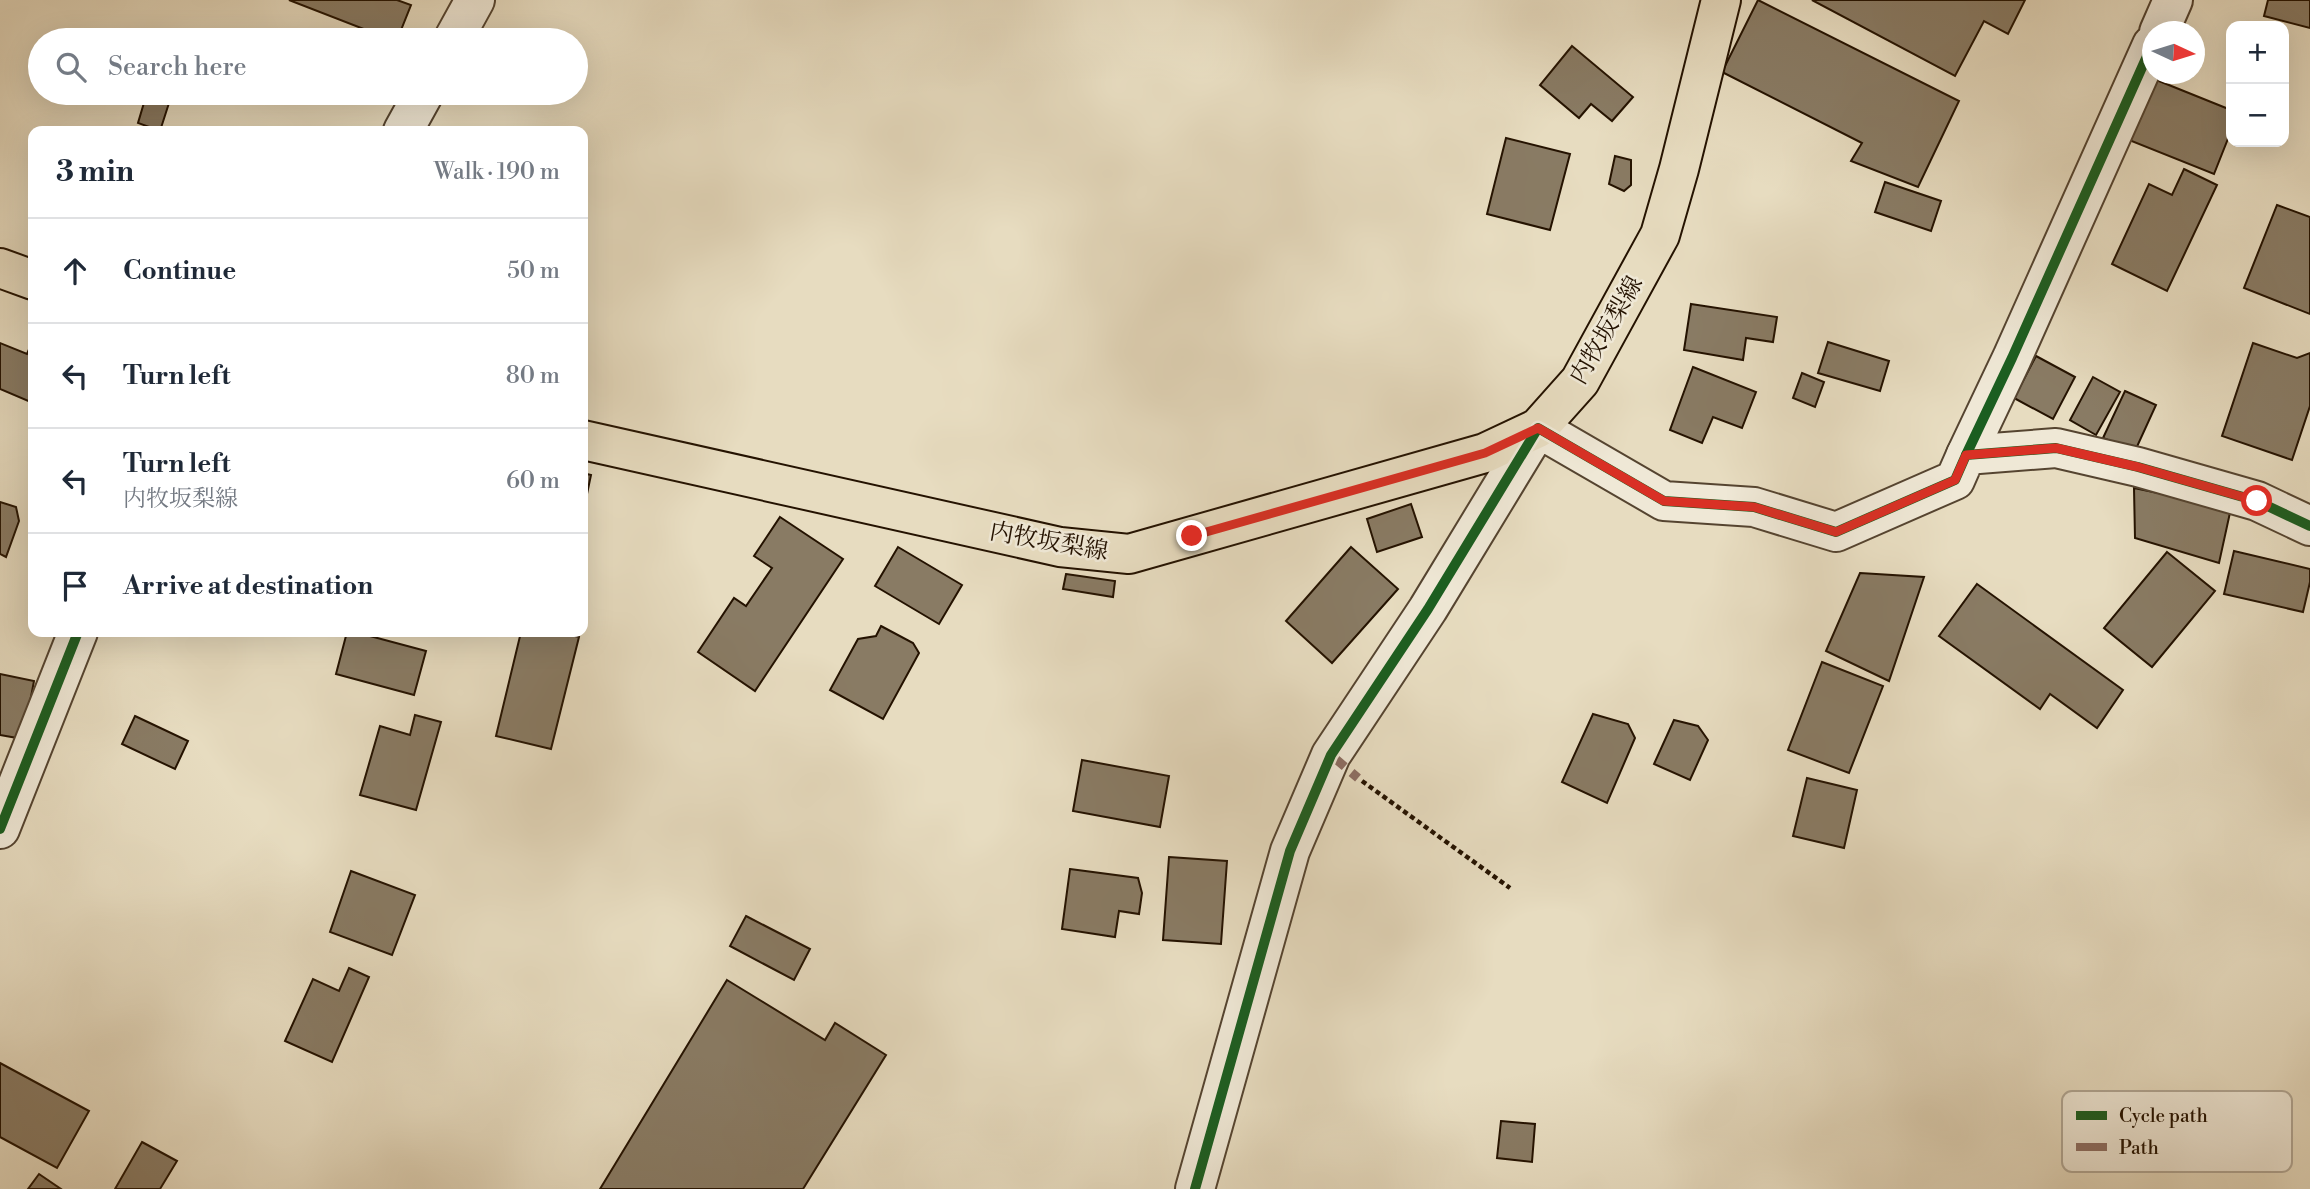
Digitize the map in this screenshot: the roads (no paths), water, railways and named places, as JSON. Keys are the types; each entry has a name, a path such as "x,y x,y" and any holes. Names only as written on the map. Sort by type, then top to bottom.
{"main road":[{"name":"内牧坂梨線","path":"588,441 1060,547 1129,554 1485,453 1538,428 1580,381 1660,235 1721,0"},
{"path":"0,268 28,278"}],"street":[{"path":"460,28 475,0"},
{"path":"2163,21 2173,0"},
{"path":"1195,1189 1290,851 1331,755 1428,610 1538,428 1664,501 1754,507 1836,532 1955,480 2142,67"},
{"path":"405,126 417,105"},
{"path":"1966,455 2056,448 2138,467 2257,501 2310,526"},
{"path":"0,829 76,637"}]}
